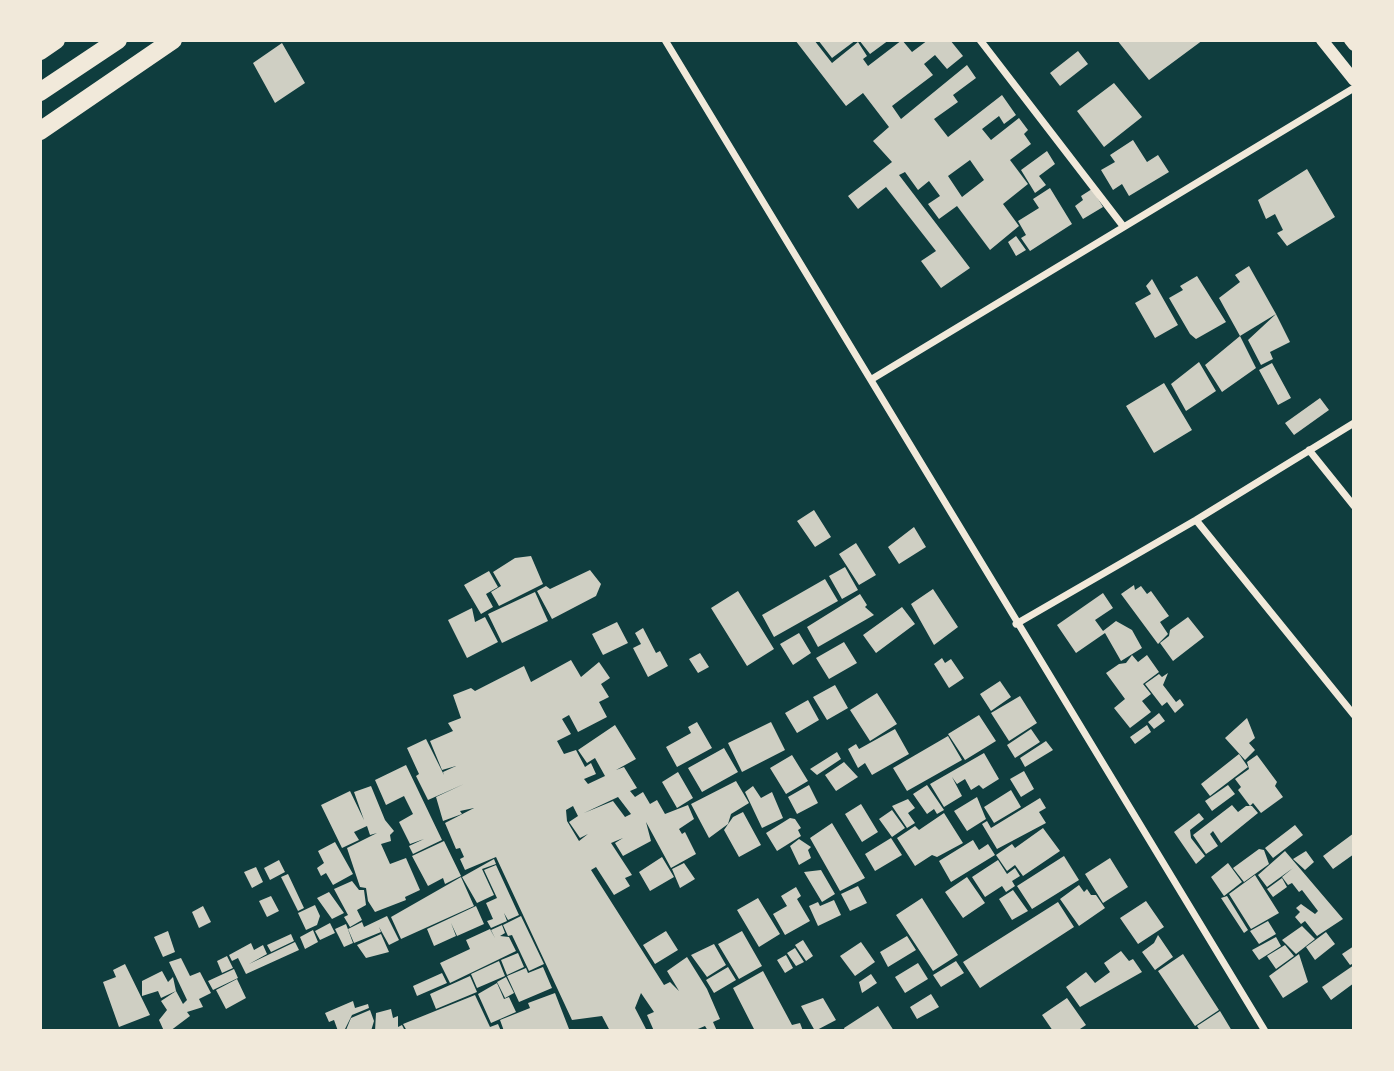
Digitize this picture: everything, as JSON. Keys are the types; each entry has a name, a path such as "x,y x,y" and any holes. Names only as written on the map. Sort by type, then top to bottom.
{"main road":[{"path":"40,51 56,40"},
{"path":"40,92 118,40"},
{"path":"40,131 173,40"}],"street":[{"path":"665,40 872,379 1016,624 1265,1031"},
{"path":"980,40 1123,226"},
{"path":"1322,40 1354,80"},
{"path":"1350,40 1354,45"},
{"path":"872,379 1354,88"},
{"path":"1016,624 1196,520 1354,423"},
{"path":"1309,450 1354,506"},
{"path":"1196,520 1354,715"}],"building":[{"path":"795,40 814,40 832,63 858,42 867,56 863,59 868,66 902,40 912,52 928,40 950,40 963,56 947,69 935,55 924,64 933,75 892,106 901,119 967,65 976,78 953,95 958,102 934,119 948,137 1002,95 1016,115 1004,124 999,116 982,129 991,140 1019,118 1028,130 1024,134 1031,144 1010,160 1028,184 1003,204 1019,226 990,250 957,206 939,219 928,204 940,196 929,181 918,190 905,172 899,175 970,268 941,288 921,261 936,251 886,187 858,209 848,196 892,162 873,141 889,127 863,93 846,106","holes":["970,160 984,180 962,197 948,176"]},
{"path":"818,40 856,40 832,58"},
{"path":"859,40 889,40 870,54"},
{"path":"1117,40 1203,40 1149,80"},
{"path":"282,43 305,83 275,103 253,63"},
{"path":"1078,51 1088,64 1060,86 1050,73"},
{"path":"1114,83 1142,117 1104,147 1077,111"},
{"path":"1133,140 1147,162 1158,155 1169,172 1129,196 1122,184 1113,190 1101,170 1115,162 1110,155"},
{"path":"1047,151 1055,164 1039,176 1046,185 1035,193 1021,170"},
{"path":"1307,169 1335,217 1287,246 1277,233 1283,230 1275,214 1266,219 1258,200"},
{"path":"1050,188 1072,224 1030,251 1021,238 1026,235 1018,221 1039,208 1033,199"},
{"path":"1092,189 1103,207 1083,219 1075,206 1083,200 1081,196"},
{"path":"1016,236 1026,250 1016,256 1008,242"},
{"path":"1249,266 1276,314 1240,336 1219,298 1240,282 1235,275"},
{"path":"1197,276 1226,322 1196,339 1190,334 1169,298 1183,290 1180,286"},
{"path":"1152,279 1178,325 1155,338 1135,303 1151,294 1146,286"},
{"path":"1276,314 1290,342 1270,352 1273,359 1261,365 1248,340"},
{"path":"1240,336 1256,368 1222,392 1205,365"},
{"path":"1199,362 1216,391 1186,411 1171,384"},
{"path":"1272,363 1291,398 1278,405 1259,370"},
{"path":"1164,383 1192,430 1154,453 1126,406"},
{"path":"1320,398 1329,410 1294,435 1285,423"},
{"path":"814,510 831,537 815,547 797,521"},
{"path":"914,527 926,547 899,564 888,547"},
{"path":"856,543 876,575 859,585 839,554"},
{"path":"531,556 543,584 499,606 491,592 501,586 493,572 515,558"},
{"path":"845,567 858,590 842,599 829,576"},
{"path":"590,570 601,584 596,596 552,619 537,591 546,586 550,589"},
{"path":"489,571 498,587 486,594 493,607 481,614 464,585"},
{"path":"825,579 838,601 774,637 762,615"},
{"path":"1134,585 1135,590 1141,586 1147,594 1151,591 1169,616 1160,622 1168,634 1158,644 1121,594"},
{"path":"933,589 958,627 934,645 911,604"},
{"path":"738,591 774,649 747,666 711,608"},
{"path":"535,592 548,621 502,643 488,614"},
{"path":"1103,593 1113,608 1095,620 1103,631 1116,621 1132,630 1142,648 1121,661 1105,633 1076,653 1057,625"},
{"path":"860,594 867,605 865,607 874,615 818,647 807,627"},
{"path":"902,607 915,624 876,653 863,635"},
{"path":"472,608 475,622 485,617 498,642 467,658 448,620"},
{"path":"1188,617 1204,637 1173,661 1160,643 1169,636 1170,630"},
{"path":"617,622 628,643 603,655 592,634"},
{"path":"643,628 656,653 660,651 668,666 648,677 633,648 641,644 635,633"},
{"path":"799,633 811,653 793,665 780,644"},
{"path":"844,642 857,663 829,679 816,658"},
{"path":"700,653 709,667 698,673 689,659"},
{"path":"1132,655 1138,662 1147,655 1159,672 1143,684 1151,694 1142,701 1151,712 1130,728 1114,708 1125,699 1106,673 1119,664 1126,663"},
{"path":"942,658 945,663 951,659 964,678 949,688 934,664"},
{"path":"571,660 581,677 599,662 610,678 601,684 609,697 599,702 607,717 578,732 569,715 562,719 571,734 557,741 564,754 576,750 585,767 591,763 596,774 584,779 588,784 605,776 595,758 587,763 578,750 615,725 636,759 616,770 624,767 637,788 630,791 635,797 643,792 650,804 657,800 665,814 688,805 694,819 679,829 682,834 685,832 696,854 671,868 646,822 651,841 623,856 615,843 623,838 611,843 632,875 625,878 630,886 614,895 596,867 591,870 664,985 670,982 679,991 667,971 687,957 707,989 720,1019 713,1022 717,1031 708,1031 705,1026 693,1031 654,1031 647,1015 654,1012 641,993 635,1008 647,1031 610,1031 602,1016 572,1020 496,857 465,870 460,859 464,857 460,848 456,849 445,823 474,808 460,811 462,814 443,821 436,797 464,784 428,800 416,776 419,774 407,748 426,739 444,775 443,772 456,766 442,770 430,741 453,731 448,723 461,718 453,695 471,688 475,691 524,666 531,682","holes":["618,797 631,814 625,817 613,801 584,813","573,806 578,816 569,822 580,838 588,834 579,841 567,821 566,810"]},
{"path":"1168,673 1163,685 1176,702 1180,699 1184,705 1175,713 1167,702 1162,706 1145,684 1159,674 1162,677"},
{"path":"1000,681 1011,697 991,711 980,694"},
{"path":"835,685 848,708 827,720 813,697"},
{"path":"877,693 897,724 870,741 850,710"},
{"path":"1020,696 1037,723 1009,741 991,713"},
{"path":"808,700 819,720 797,733 785,713"},
{"path":"1159,713 1165,721 1154,729 1148,722"},
{"path":"979,715 996,741 965,760 948,734"},
{"path":"1247,718 1255,738 1249,743 1255,750 1245,760 1225,738"},
{"path":"697,722 712,748 677,767 666,747 691,733 688,727"},
{"path":"771,722 785,750 742,772 728,743"},
{"path":"1147,725 1151,732 1135,744 1130,737"},
{"path":"895,729 909,754 872,775 865,763 858,768 848,749 856,744 859,749"},
{"path":"1031,729 1040,742 1015,758 1007,745"},
{"path":"948,736 962,760 907,791 893,768"},
{"path":"1046,741 1053,750 1025,767 1020,758"},
{"path":"724,748 738,772 702,792 688,768"},
{"path":"837,752 841,759 817,775 810,769"},
{"path":"984,753 999,779 983,789 979,785 971,790 965,779 957,784 952,777 962,796 944,807 930,784"},
{"path":"1239,754 1248,767 1210,796 1201,784"},
{"path":"792,755 808,781 786,794 770,768"},
{"path":"1257,755 1277,782 1275,786 1283,797 1261,813 1253,803 1250,806 1238,790 1241,787 1235,779 1249,769 1247,762"},
{"path":"844,762 858,777 836,791 825,775"},
{"path":"406,765 442,840 413,854 409,846 424,839 410,844 399,822 413,814 404,796 386,805 375,780"},
{"path":"1024,771 1034,789 1021,797 1010,779"},
{"path":"678,772 693,798 677,808 662,782"},
{"path":"736,781 749,803 731,814 728,824 709,838 691,804"},
{"path":"809,785 818,803 797,814 788,797"},
{"path":"927,785 944,810 937,814 934,809 927,814 913,794"},
{"path":"1228,785 1235,794 1212,811 1205,801"},
{"path":"371,786 385,820 394,831 390,835 391,841 381,844 390,864 406,858 420,890 405,897 406,900 375,912 368,901 366,888 360,887 347,848 377,833 370,835 367,826 354,832 359,840 342,848 321,805 350,791 364,820 354,792"},
{"path":"753,786 761,798 772,792 783,818 762,828 745,792"},
{"path":"1011,790 1021,807 994,823 984,807"},
{"path":"977,797 986,819 967,831 954,811"},
{"path":"1040,798 1046,808 1039,812 1046,823 997,849 982,824 987,821 991,828"},
{"path":"908,799 915,808 908,813 915,823 907,828 892,806"},
{"path":"861,804 878,832 862,842 845,814"},
{"path":"1232,805 1238,812 1246,806 1252,806 1258,813 1221,843 1213,831 1210,834 1218,846 1206,854 1193,835"},
{"path":"892,810 905,828 892,837 879,819"},
{"path":"743,812 761,845 739,857 724,830 733,817"},
{"path":"944,813 963,843 937,857 932,855 915,866 897,838 915,826 919,830"},
{"path":"1199,813 1204,819 1190,830 1191,838 1205,856 1196,864 1174,832"},
{"path":"790,818 795,819 801,828 798,830 801,836 777,851 766,833"},
{"path":"832,823 865,878 840,891 810,838"},
{"path":"1295,825 1303,835 1273,858 1265,848"},
{"path":"1043,828 1060,851 1023,876 1015,865 1007,871 996,855 1012,844 1015,848"},
{"path":"1354,833 1354,854 1333,869 1323,856"},
{"path":"891,838 902,855 875,871 865,854"},
{"path":"799,839 811,847 808,850 811,858 799,865 790,846"},
{"path":"973,840 979,850 988,844 995,855 951,882 939,861"},
{"path":"444,841 461,876 445,884 443,878 428,886 412,856"},
{"path":"335,842 353,874 333,885 326,873 321,876 317,868 324,863 318,851"},
{"path":"1259,849 1264,850 1269,864 1244,882 1233,868"},
{"path":"1285,851 1343,919 1317,936 1305,921 1301,924 1295,917 1300,912 1296,908 1301,904 1315,914 1318,911 1302,890 1299,892 1292,883 1288,885 1282,877 1293,868 1267,887 1258,875"},
{"path":"1306,851 1314,862 1305,870 1293,859"},
{"path":"1064,856 1079,880 1032,909 1017,886"},
{"path":"662,857 674,877 650,891 639,872"},
{"path":"1110,858 1128,887 1103,903 1085,874"},
{"path":"494,859 496,864 482,869 494,895 477,903 462,877"},
{"path":"279,860 285,872 270,880 264,868"},
{"path":"998,860 1007,874 1015,868 1020,876 1012,881 1015,886 1006,892 1002,886 985,897 972,877"},
{"path":"684,863 695,879 680,888 672,869"},
{"path":"1228,863 1242,882 1224,896 1211,877"},
{"path":"496,865 519,915 508,920 504,913 507,921 491,928 487,921 493,919 486,903 497,898 484,870"},
{"path":"256,867 263,882 252,888 244,872"},
{"path":"821,870 835,894 822,902 804,872"},
{"path":"288,874 304,908 298,911 281,877"},
{"path":"1255,875 1279,913 1251,929 1229,894"},
{"path":"461,877 474,906 401,939 391,917"},
{"path":"967,877 985,903 963,918 945,892"},
{"path":"1282,878 1287,887 1273,897 1267,889"},
{"path":"352,881 359,890 364,890 366,905 357,910 362,920 350,927 344,917 348,915 334,889"},
{"path":"1079,885 1084,892 1087,889 1091,895 1096,895 1105,908 1079,926 1060,899"},
{"path":"858,886 867,903 850,911 841,894"},
{"path":"796,887 801,896 797,899 810,921 785,935 773,914 787,906 781,896"},
{"path":"1013,890 1028,911 1012,920 999,899"},
{"path":"329,892 344,913 332,919 317,898"},
{"path":"271,896 279,911 267,917 259,901"},
{"path":"1227,896 1248,930 1244,933 1221,898"},
{"path":"758,898 780,934 759,947 737,910"},
{"path":"922,898 958,955 933,971 896,915"},
{"path":"834,900 841,915 818,926 809,906 818,902 820,906"},
{"path":"1146,901 1164,927 1138,944 1120,918"},
{"path":"1058,902 1074,927 980,988 963,962"},
{"path":"315,905 320,916 317,925 306,930 298,913"},
{"path":"203,906 211,922 199,928 192,912"},
{"path":"476,906 484,924 457,936 451,923 456,936 434,946 427,929"},
{"path":"387,916 399,940 389,945 379,927 381,932 354,943 348,929 362,922 364,927"},
{"path":"521,916 544,964 529,971 512,935 508,936 503,925"},
{"path":"1268,921 1276,934 1259,944 1250,931"},
{"path":"330,923 335,933 320,940 315,931"},
{"path":"346,924 353,943 344,947 335,929"},
{"path":"502,925 505,933 500,936 509,937 516,951 450,983 440,963 470,949 466,940 490,929 495,938 491,930"},
{"path":"1302,926 1315,939 1296,954 1282,940"},
{"path":"313,930 318,942 305,949 300,937"},
{"path":"168,931 175,952 163,957 154,937"},
{"path":"666,931 678,950 655,964 643,945"},
{"path":"742,931 762,966 739,979 718,944"},
{"path":"1326,932 1335,944 1315,960 1306,947"},
{"path":"291,934 294,941 271,952 267,945"},
{"path":"381,934 389,952 366,958 357,945"},
{"path":"1158,935 1173,957 1155,970 1142,952 1154,943"},
{"path":"907,936 916,950 888,967 880,952"},
{"path":"1276,937 1281,946 1259,960 1252,950"},
{"path":"803,940 813,956 806,961 795,945"},
{"path":"295,942 299,950 246,974 238,958 232,961 229,955 251,943 254,950 263,945 267,954 249,964"},
{"path":"861,942 875,962 855,976 840,956"},
{"path":"714,944 726,965 707,977 691,955"},
{"path":"1285,945 1294,956 1276,969 1267,956"},
{"path":"1354,946 1354,963 1350,965 1342,954"},
{"path":"795,948 804,962 796,966 787,953"},
{"path":"1121,951 1129,961 1133,959 1142,972 1080,1007 1066,987 1086,972 1095,983 1110,972 1104,963"},
{"path":"518,953 524,967 507,975 501,960"},
{"path":"1183,954 1219,1010 1195,1026 1158,971"},
{"path":"1299,954 1308,982 1283,998 1269,976"},
{"path":"786,955 793,968 785,973 777,960"},
{"path":"227,956 233,968 222,973 217,961"},
{"path":"181,958 190,976 200,972 211,993 199,999 203,1007 187,1012 190,1016 170,1031 164,1031 159,1020 167,1010 161,1001 176,991 183,1004 187,1000 169,962"},
{"path":"499,961 505,976 477,988 471,974"},
{"path":"956,961 964,973 941,987 933,975"},
{"path":"918,963 928,979 905,993 895,977"},
{"path":"125,964 150,1015 119,1027 103,982 116,977 113,970"},
{"path":"1354,965 1354,983 1331,1000 1322,987"},
{"path":"543,967 552,988 519,1002 507,976 526,968 528,973"},
{"path":"728,967 736,980 714,993 706,980"},
{"path":"234,969 238,978 213,990 208,981"},
{"path":"162,971 168,982 173,977 176,991 161,998 158,991 142,996 142,981"},
{"path":"763,971 792,1025 800,1023 803,1031 755,1031 733,988"},
{"path":"442,973 447,983 417,996 413,986"},
{"path":"871,974 877,983 862,993 859,982"},
{"path":"470,976 477,992 436,1009 430,994"},
{"path":"506,977 514,993 505,998 497,982"},
{"path":"237,979 246,998 226,1009 216,990"},
{"path":"497,983 504,999 509,997 516,1012 491,1023 478,994"},
{"path":"555,993 569,1029 504,1031 500,1020 530,1008 528,1003"},
{"path":"931,994 939,1007 917,1019 910,1007"},
{"path":"475,995 490,1027 498,1024 501,1031 407,1031 403,1024"},
{"path":"823,998 836,1020 815,1031 801,1006"},
{"path":"1067,998 1086,1025 1077,1031 1053,1031 1042,1015"},
{"path":"353,1001 355,1008 368,1004 369,1008 352,1015 344,1031 338,1031 334,1020 329,1022 325,1013"},
{"path":"878,1006 894,1031 845,1031 844,1028"},
{"path":"391,1009 393,1018 398,1016 398,1027 402,1025 404,1029 375,1031 376,1013"},
{"path":"370,1010 374,1021 371,1031 346,1030 351,1018"},
{"path":"1220,1011 1232,1031 1200,1031 1197,1026"}]}
